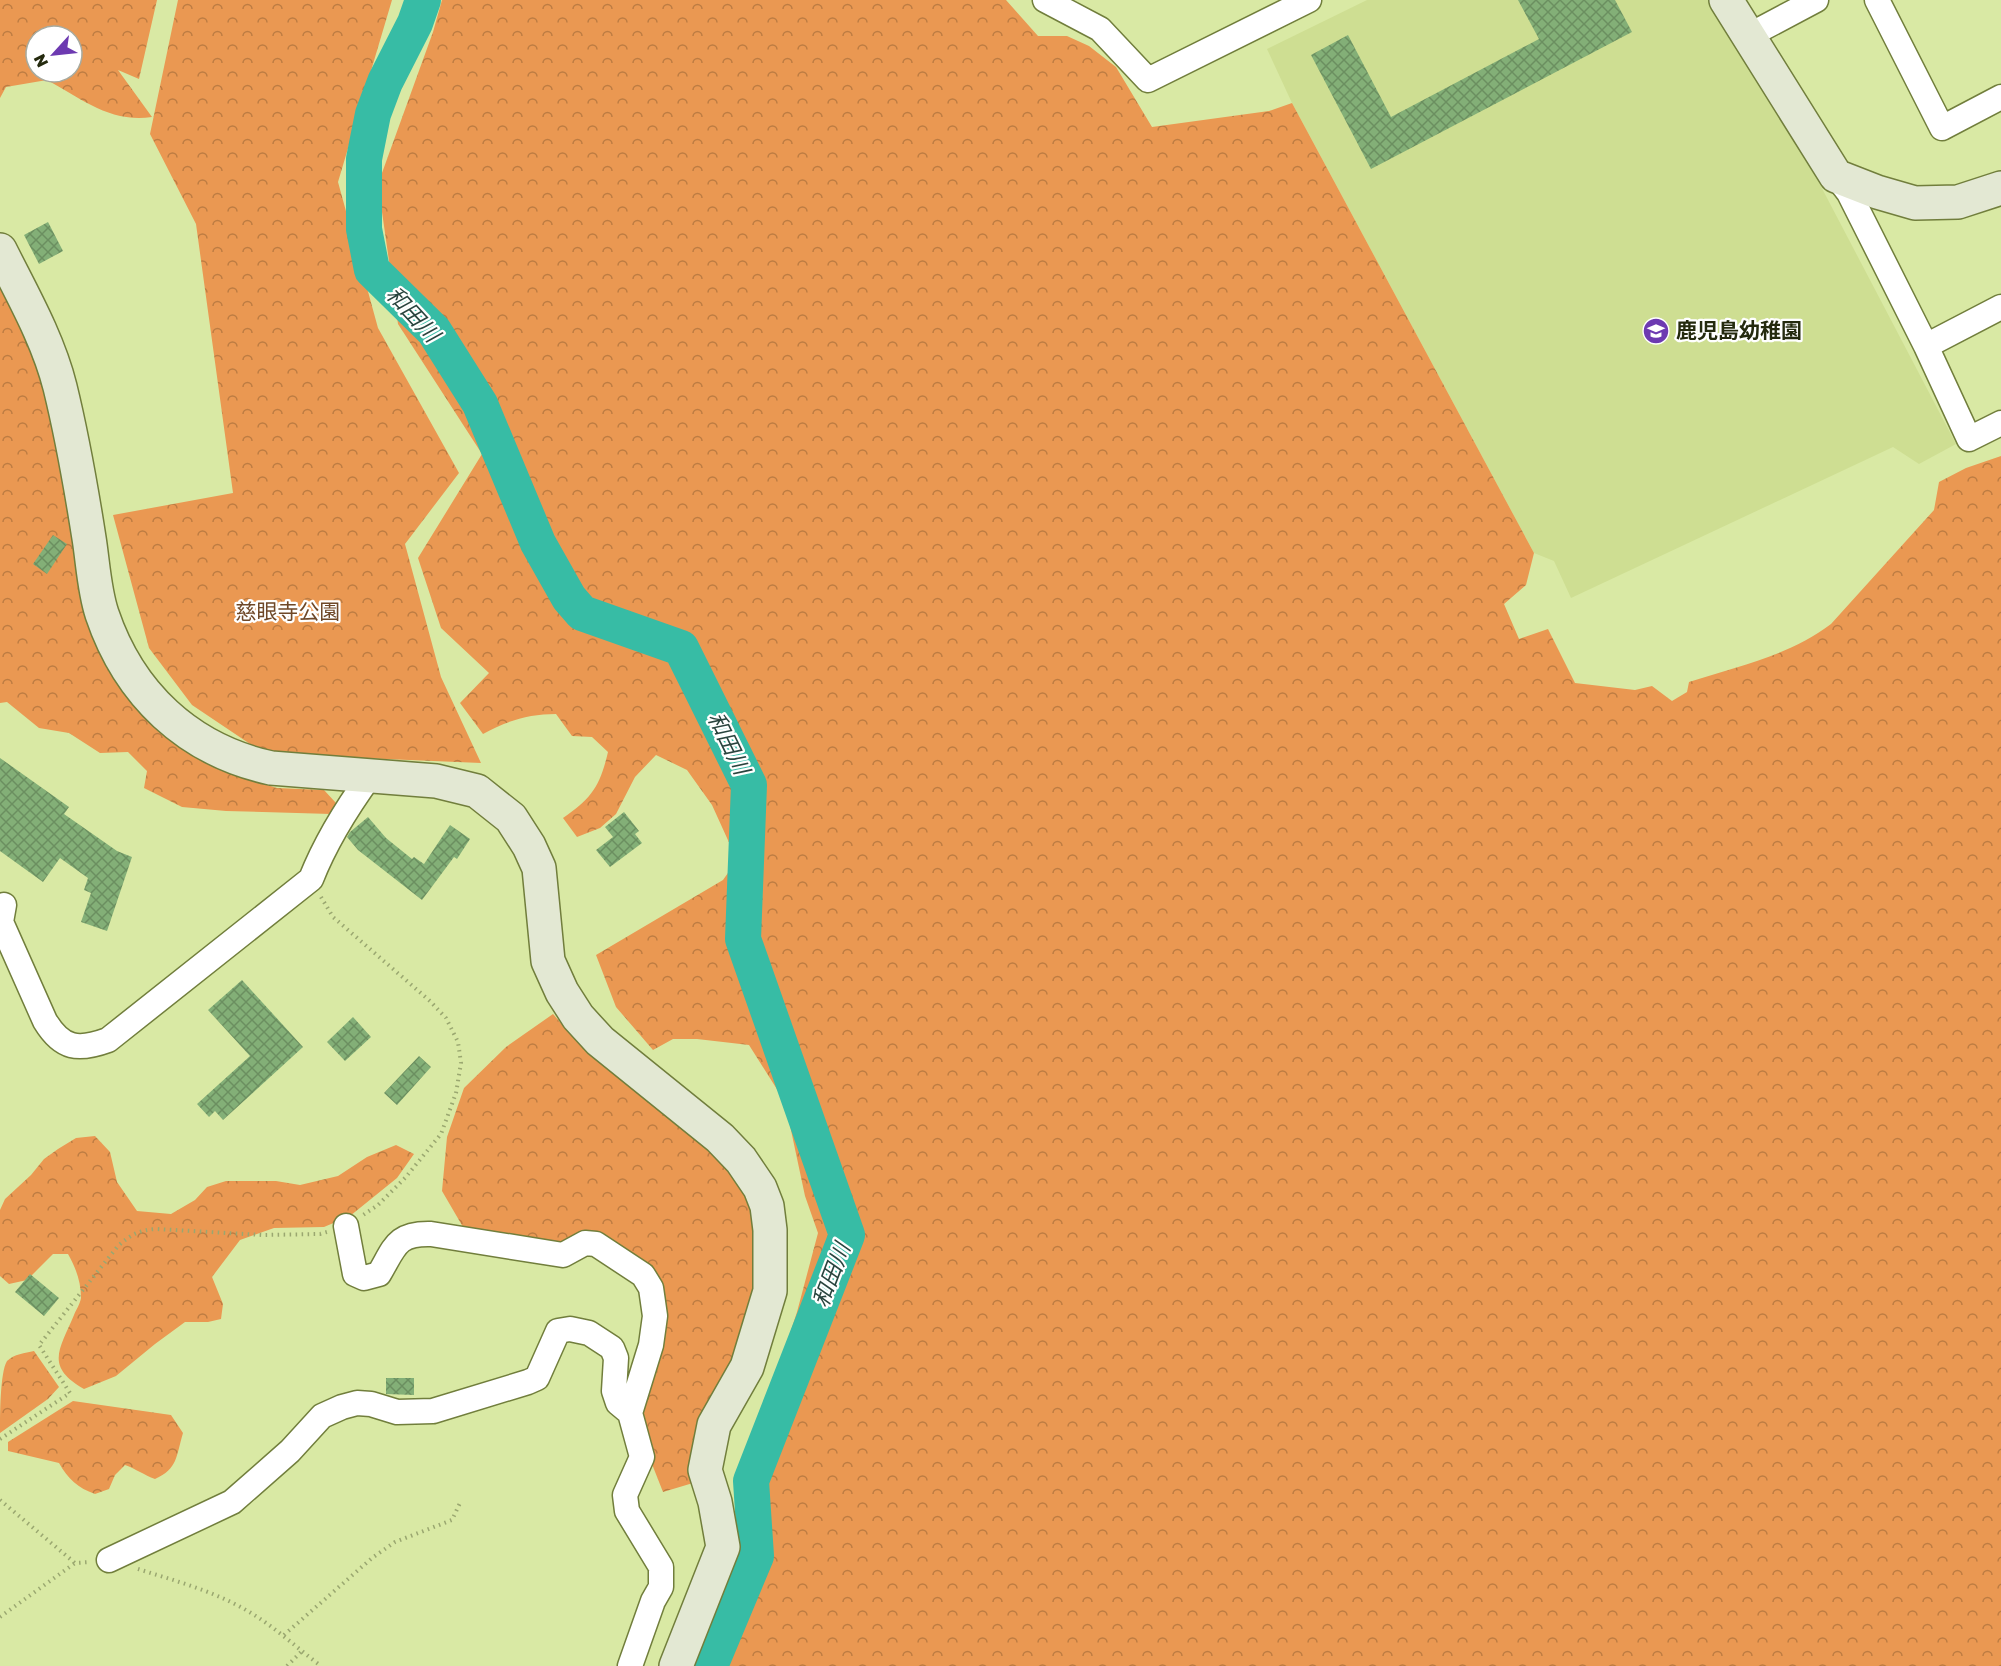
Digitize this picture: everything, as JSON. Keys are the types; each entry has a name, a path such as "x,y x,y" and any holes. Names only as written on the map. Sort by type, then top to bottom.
{"street":[{"path":"1726,0 1836,176 1849,193 1926,346 1969,439 2001,423"},
{"path":"1748,36 1816,0"},
{"path":"1877,0 1942,128 2001,97"},
{"path":"1055,2 1100,29 1148,80 1303,1"},
{"path":"1836,176 1877,192 1915,202 1958,202 2001,188"},
{"path":"0,250 45,342 59,385 79,478 101,611 111,639 127,670 156,706 172,722 224,753 247,763 271,768 436,782 477,790 511,818 529,846 539,868 548,962 562,992 578,1017 600,1041 720,1138 741,1160 760,1188 767,1206 770,1230 770,1291 747,1367 714,1425 705,1470 715,1502 723,1547 676,1666"},
{"path":"1926,346 2001,308"},
{"path":"4,905 2,922 6,952 54,1036 68,1045 90,1047 108,1040 311,879 323,849 342,816 370,776"},
{"path":"346,1226 355,1274 364,1278 379,1274 399,1240 415,1233 563,1255 585,1243 596,1244 643,1275 651,1288 655,1316 651,1345 630,1413 642,1457 625,1495 627,1511 661,1566 661,1587 653,1600 630,1666"},
{"path":"109,1560 232,1502 290,1451 322,1416 342,1407 357,1403 371,1404 397,1412 433,1411 537,1378 558,1331 570,1329 589,1334 612,1348 616,1358 614,1392 618,1403 630,1413"}],"path":[{"path":"0,1439 70,1393 39,1345 118,1246 128,1237 141,1230 156,1229 263,1235 320,1234 346,1226 378,1205 405,1178 441,1134 456,1093 460,1063 458,1042 446,1018 430,1001 333,917 311,879"},
{"path":"0,1500 75,1563"},
{"path":"284,1635 372,1558 395,1542 452,1520 460,1503"},
{"path":"0,1617 75,1563 109,1560 193,1586 249,1611 284,1635 321,1666"},
{"path":"287,1666 302,1652"}],"shaded area":[{"name":"鹿児島幼稚園","path":"1367,0 1710,0 1805,156 1956,444 1919,464 1893,447 1571,598 1554,561 1534,553 1292,103 1267,49"}],"green space":[{"path":"0,0 157,0 139,79 118,70 152,117 137,118 110,113 54,84 84,84 84,24 24,24 24,84 6,87 0,98"},
{"name":"慈眼寺公園","path":"178,0 392,0 338,182 378,328 459,473 405,544 441,677 481,763 265,754 192,705 149,648 113,515 233,493 196,224 150,134"},
{"path":"442,0 1006,0 1038,36 1067,36 1089,46 1116,67 1152,127 1269,111 1292,103 1534,553 1526,585 1504,604 1519,639 1548,629 1575,683 1635,690 1652,686 1672,701 1687,692 1689,682 1763,659 1815,635 1831,624 1934,510 1939,482 1966,468 2001,456 2001,1666 716,1666 713,1661 727,1591 743,1544 743,1459 769,1397 797,1312 818,1233 805,1196 785,1102 749,1045 697,1039 673,1039 653,1050 616,1007 596,955 723,880 737,860 712,805 687,770 656,755 635,777 616,814 600,828 577,837 563,818 588,797 598,783 608,752 592,737 572,736 556,714 518,719 483,734 460,703 489,673 441,628 418,558 482,454 398,324 378,184 433,32"},
{"path":"4,284 48,386 86,592 206,759 242,777 277,788 324,790 336,803 331,814 226,811 182,807 144,788 147,771 128,752 100,753 69,733 39,728 7,702 0,703 0,286"},
{"path":"553,1014 588,1054 731,1162 752,1199 755,1220 757,1287 693,1483 663,1492 648,1454 639,1410 660,1330 644,1269 569,1247 463,1227 442,1191 447,1137 464,1088 506,1047"},
{"path":"95,1136 110,1152 117,1182 137,1211 171,1214 195,1200 207,1187 226,1181 276,1181 300,1185 338,1176 367,1157 396,1145 414,1154 397,1178 350,1216 324,1227 274,1228 240,1240 212,1277 223,1304 221,1319 208,1322 185,1322 116,1376 84,1389 64,1373 59,1356 60,1347 81,1298 79,1281 68,1254 53,1254 27,1280 9,1284 0,1276 0,1210 5,1199 31,1175 44,1159 76,1138"},
{"path":"34,1351 59,1387 48,1399 0,1433 2,1384 7,1361 16,1355"},
{"path":"73,1401 171,1415 183,1433 172,1466 155,1479 125,1465 115,1475 109,1489 95,1494 74,1482 59,1463 8,1451 8,1442"}],"building":[{"path":"1518,0 1615,0 1632,32 1371,169 1311,55 1348,35 1391,117 1539,39"},
{"path":"48,222 63,251 39,264 24,235"},
{"path":"53,535 67,544 47,574 33,564"},
{"path":"0,758 69,807 64,814 117,851 132,857 107,931 81,922 91,893 84,890 88,878 60,858 43,882 0,851"},
{"path":"624,812 639,831 635,834 642,843 610,867 596,850 613,837 605,827"},
{"path":"368,817 386,838 412,859 414,857 424,864 450,825 470,839 457,859 454,857 422,900 358,850 347,837"},
{"path":"242,980 303,1047 223,1120 215,1111 209,1117 197,1104 250,1056 208,1010"},
{"path":"353,1017 371,1037 345,1061 327,1042"},
{"path":"419,1056 431,1067 397,1105 384,1093"},
{"path":"30,1274 59,1298 44,1316 15,1292"},
{"path":"386,1378 414,1378 414,1395 386,1394"}],"waterway":[{"name":"和田川","path":"423,0 415,23 385,82 373,114 364,159 364,229 372,270 434,331 480,404 538,543 569,598 582,613 681,648 749,785 743,939 847,1235 751,1481 756,1556 710,1666"}],"place":[{"name":"鹿児島幼稚園","path":"1656,331"}]}
